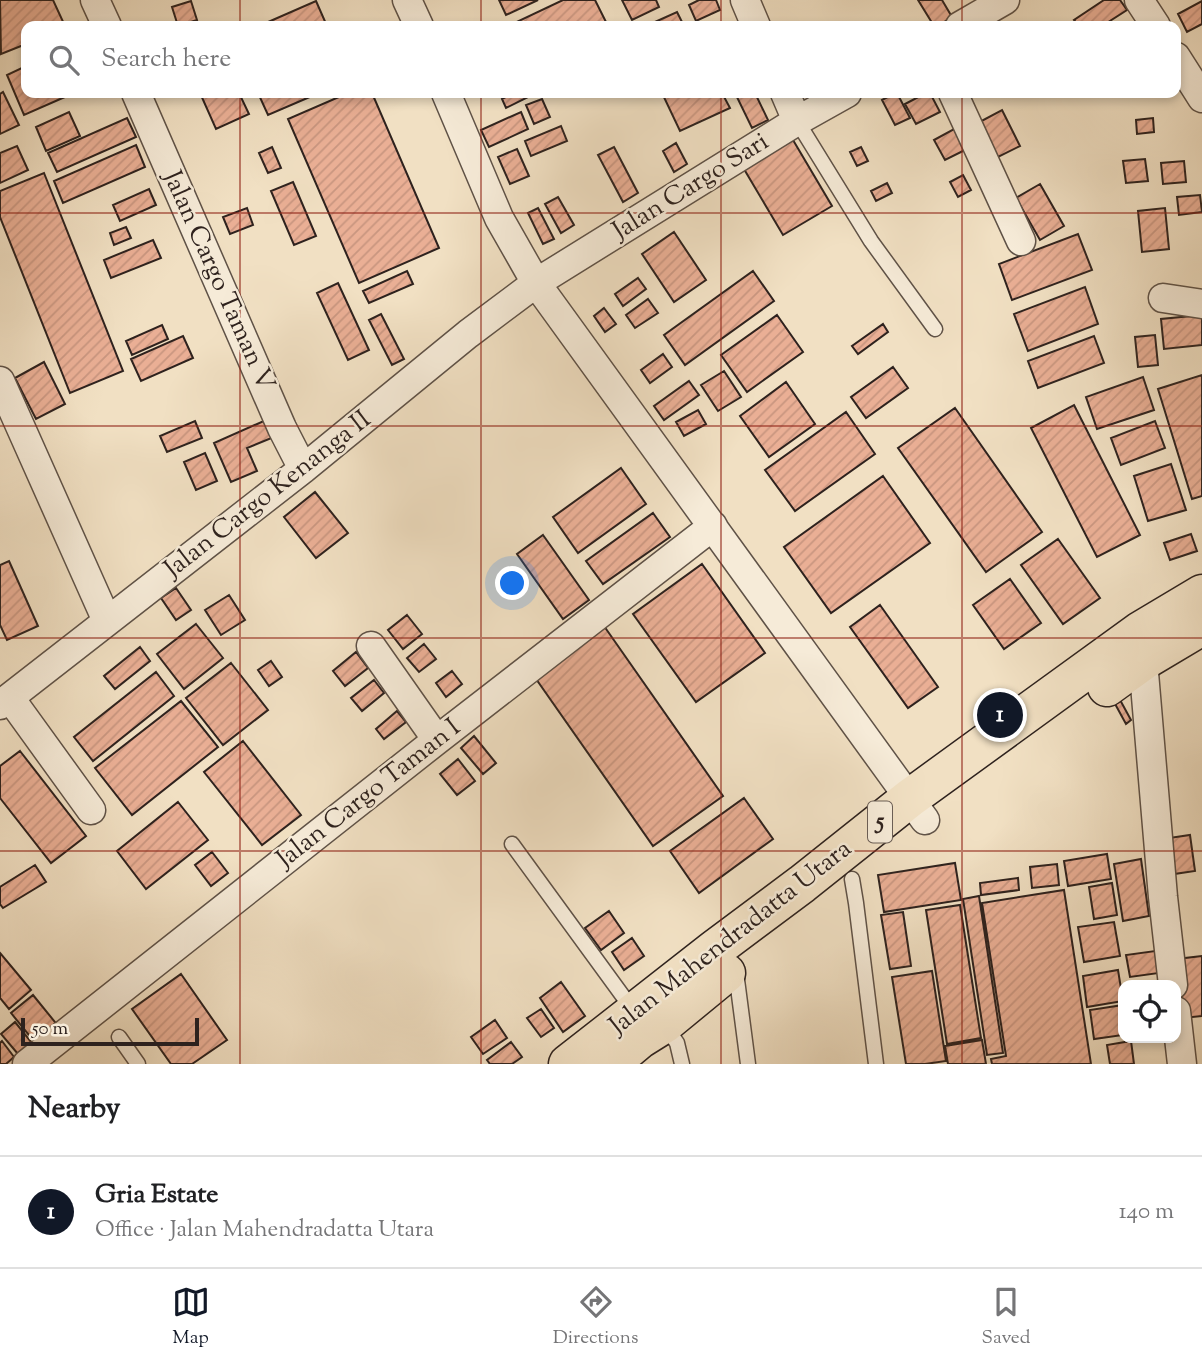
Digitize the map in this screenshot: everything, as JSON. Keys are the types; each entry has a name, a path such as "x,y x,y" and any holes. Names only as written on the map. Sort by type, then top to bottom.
{"highway":[{"name":"Jalan Mahendradatta Utara","path":"568,1064 735,965 852,879 918,809 1140,631 1202,594"},
{"name":"Jalan Mahendradatta Utara","path":"610,1064 640,1039 649,1018 715,948 802,884 1202,625"}],"street":[{"path":"95,0 105,21"},
{"path":"407,0 417,21"},
{"path":"745,0 754,21"},
{"path":"964,15 1005,0"},
{"path":"1139,0 1153,21"},
{"path":"1181,65 1202,98"},
{"name":"Jalan Cargo Taman V","path":"137,98 282,428 303,469"},
{"path":"448,98 499,218 536,283 918,809"},
{"path":"787,98 797,121"},
{"name":"Jalan Cargo Sari","path":"536,283 838,98"},
{"path":"955,98 1021,241"},
{"name":"Jalan Cargo Kenanga II","path":"5,701 536,283"},
{"path":"1163,298 1202,304"},
{"path":"0,381 107,621"},
{"name":"Jalan Cargo Taman I","path":"27,1064 713,526"},
{"path":"371,646 437,740"},
{"path":"1143,661 1172,980"},
{"path":"5,701 91,810"},
{"path":"1180,1043 1182,1064"}],"lane":[{"path":"797,121 871,241 935,329"},
{"path":"512,844 649,1018 677,1043 681,1064"},
{"path":"852,879 876,1064"},
{"path":"735,965 748,1064"},
{"path":"119,1037 138,1064"}],"building":[{"path":"0,0 53,0 63,21 21,21 21,46 1,54"},
{"path":"499,0 538,0 506,15"},
{"path":"563,0 595,0 606,21 519,21"},
{"path":"622,0 656,0 659,7 632,20"},
{"path":"699,0 716,0 720,10 696,21 689,5"},
{"path":"918,0 942,0 952,17 946,21 931,21"},
{"path":"1104,0 1120,0 1127,10 1110,21 1074,20"},
{"path":"191,1 197,20 176,21 172,7"},
{"path":"316,1 325,21 270,21"},
{"path":"1202,1 1202,24 1187,32 1178,14"},
{"path":"677,12 682,21 657,21"},
{"path":"21,68 21,98 63,98 24,115 7,75"},
{"path":"3,92 19,125 0,134 0,94"},
{"path":"202,98 241,98 249,114 216,129"},
{"path":"260,98 307,98 268,115"},
{"path":"336,98 374,98 439,248 359,283 288,119"},
{"path":"504,98 526,98 506,108"},
{"path":"664,98 725,98 730,108 680,131"},
{"path":"737,98 757,98 768,120 752,128"},
{"path":"900,98 910,118 895,125 882,100"},
{"path":"916,98 933,98 940,112 916,124 905,104"},
{"path":"542,99 550,117 534,124 526,105"},
{"path":"1002,110 1020,146 992,160 974,125"},
{"path":"69,112 80,136 46,151 36,127"},
{"path":"521,112 528,129 489,147 481,130"},
{"path":"127,118 136,137 57,172 48,153"},
{"path":"1153,118 1154,132 1137,134 1136,120"},
{"path":"561,126 567,141 531,156 525,141"},
{"path":"954,129 965,150 945,160 934,140"},
{"path":"793,140 832,206 783,235 744,169"},
{"path":"676,143 687,164 674,172 663,151"},
{"path":"136,145 145,167 63,203 54,181"},
{"path":"17,146 28,170 0,183 0,153"},
{"path":"272,147 281,168 268,173 259,153"},
{"path":"614,147 638,193 623,202 598,155"},
{"path":"861,147 868,161 857,166 850,152"},
{"path":"517,149 529,176 510,184 498,157"},
{"path":"1145,159 1148,181 1126,183 1123,161"},
{"path":"1184,161 1186,182 1163,184 1161,163"},
{"path":"44,173 123,371 70,393 0,217 0,191"},
{"path":"963,175 971,190 958,197 950,182"},
{"path":"293,182 316,236 294,245 271,191"},
{"path":"887,183 892,193 876,201 871,191"},
{"path":"1040,184 1064,226 1040,240 1016,198"},
{"path":"149,189 156,205 120,221 113,205"},
{"path":"1200,195 1202,212 1179,215 1177,197"},
{"path":"558,197 574,225 561,233 545,204"},
{"path":"247,208 253,225 230,234 223,217"},
{"path":"538,208 554,239 543,244 528,213"},
{"path":"1165,208 1169,249 1142,252 1138,211"},
{"path":"126,227 131,238 114,245 110,233"},
{"path":"674,232 706,280 674,302 642,254"},
{"path":"1078,234 1092,270 1012,300 999,264"},
{"path":"153,240 161,258 111,278 104,260"},
{"path":"407,271 413,284 369,303 363,291"},
{"path":"753,271 774,301 685,365 664,335"},
{"path":"638,278 646,289 623,306 615,294"},
{"path":"338,283 369,350 348,360 317,293"},
{"path":"1085,287 1098,324 1028,351 1014,314"},
{"path":"648,299 658,313 635,328 626,315"},
{"path":"604,308 616,324 605,332 594,316"},
{"path":"381,314 404,359 392,365 369,320"},
{"path":"777,315 803,352 747,392 721,355"},
{"path":"1202,315 1202,345 1164,349 1161,319"},
{"path":"883,324 888,332 858,354 852,346"},
{"path":"162,325 168,339 132,355 126,341"},
{"path":"1155,335 1158,365 1138,367 1135,337"},
{"path":"183,336 193,358 141,381 131,359"},
{"path":"1094,336 1104,363 1038,388 1028,361"},
{"path":"663,354 672,367 650,383 641,370"},
{"path":"44,362 65,404 36,419 15,378"},
{"path":"893,367 908,388 866,418 851,397"},
{"path":"724,371 741,397 718,411 701,385"},
{"path":"1202,375 1202,496 1192,499 1158,389"},
{"path":"1143,377 1154,410 1097,429 1086,397"},
{"path":"689,381 699,395 664,420 654,406"},
{"path":"786,382 815,424 769,457 740,416"},
{"path":"1074,405 1140,535 1097,557 1031,428"},
{"path":"955,408 1042,532 986,572 898,448"},
{"path":"698,410 706,424 684,436 676,422"},
{"path":"846,412 875,454 795,511 765,470"},
{"path":"266,420 274,437 247,448 257,471 231,482 214,443"},
{"path":"195,421 202,438 167,452 160,436"},
{"path":"1155,421 1165,448 1121,465 1111,438"},
{"path":"205,453 217,481 196,490 184,462"},
{"path":"1171,464 1186,510 1148,521 1134,476"},
{"path":"621,468 646,504 578,553 553,517"},
{"path":"883,476 930,543 831,613 784,547"},
{"path":"315,492 348,533 316,558 284,517"},
{"path":"653,513 670,537 603,584 586,561"},
{"path":"1191,534 1197,551 1170,560 1164,543"},
{"path":"543,535 589,600 563,619 517,554"},
{"path":"1058,539 1100,598 1063,624 1021,565"},
{"path":"9,561 38,626 7,640 0,625 0,565"},
{"path":"702,564 765,653 696,702 633,614"},
{"path":"1010,579 1041,623 1004,649 973,605"},
{"path":"176,588 191,610 176,620 161,598"},
{"path":"229,595 245,620 221,635 205,610"},
{"path":"880,605 938,687 908,708 850,627"},
{"path":"407,615 422,634 403,649 388,630"},
{"path":"196,624 223,658 184,689 157,654"},
{"path":"604,626 723,796 653,846 534,676"},
{"path":"424,644 436,659 419,672 407,658"},
{"path":"140,647 150,661 115,689 104,676"},
{"path":"356,652 368,668 345,686 333,671"},
{"path":"271,661 282,677 269,686 258,670"},
{"path":"231,663 268,710 223,745 186,698"},
{"path":"452,671 462,684 446,697 436,683"},
{"path":"156,672 174,696 93,761 74,737"},
{"path":"374,680 384,693 362,711 351,698"},
{"path":"1119,698 1131,720 1126,724 1114,702"},
{"path":"181,701 218,747 132,815 95,768"},
{"path":"397,711 406,722 384,739 376,729"},
{"path":"474,736 496,763 483,774 461,748"},
{"path":"243,741 301,815 262,845 204,772"},
{"path":"20,751 86,836 51,863 0,798 0,766"},
{"path":"458,759 475,781 457,795 440,774"},
{"path":"744,798 773,839 699,893 670,851"},
{"path":"178,802 208,840 146,889 117,851"},
{"path":"1190,835 1195,871 1174,874 1169,838"},
{"path":"212,852 228,873 211,886 195,865"},
{"path":"1107,854 1111,879 1068,886 1064,861"},
{"path":"1141,859 1149,916 1123,921 1114,864"},
{"path":"955,863 961,900 884,912 878,875"},
{"path":"1057,864 1059,885 1032,888 1030,867"},
{"path":"35,865 46,882 3,908 0,904 0,887"},
{"path":"1018,878 1019,890 981,895 980,883"},
{"path":"1112,883 1117,915 1094,919 1089,887"},
{"path":"1064,890 1091,1064 992,1064 991,1059 1006,1056 982,903"},
{"path":"979,896 1003,1053 987,1055 963,899"},
{"path":"960,905 981,1038 947,1044 926,910"},
{"path":"609,911 624,933 601,950 585,928"},
{"path":"903,912 911,966 890,969 881,915"},
{"path":"1114,922 1120,956 1084,962 1078,927"},
{"path":"632,938 644,956 624,970 612,952"},
{"path":"1155,951 1159,973 1130,977 1126,955"},
{"path":"0,953 31,990 9,1009 0,998"},
{"path":"1202,956 1202,1016 1183,1018 1177,959"},
{"path":"1118,970 1118,1002 1087,1007 1083,976"},
{"path":"932,971 946,1061 906,1064 892,977"},
{"path":"181,974 227,1040 192,1064 171,1064 132,1009"},
{"path":"561,982 585,1016 563,1032 540,998"},
{"path":"33,995 59,1027 37,1045 11,1013"},
{"path":"1118,1006 1118,1036 1094,1039 1090,1010"},
{"path":"541,1009 554,1028 541,1037 527,1018"},
{"path":"495,1020 507,1038 483,1054 471,1037"},
{"path":"15,1022 32,1043 18,1054 1,1034"},
{"path":"982,1040 986,1064 948,1064 945,1046"},
{"path":"2,1041 14,1057 6,1064 0,1064"},
{"path":"511,1042 522,1057 512,1064 490,1064 487,1060"},
{"path":"1131,1043 1134,1064 1110,1064 1107,1045"}],"place":[{"name":"Gria Estate","path":"1000,715"}]}
